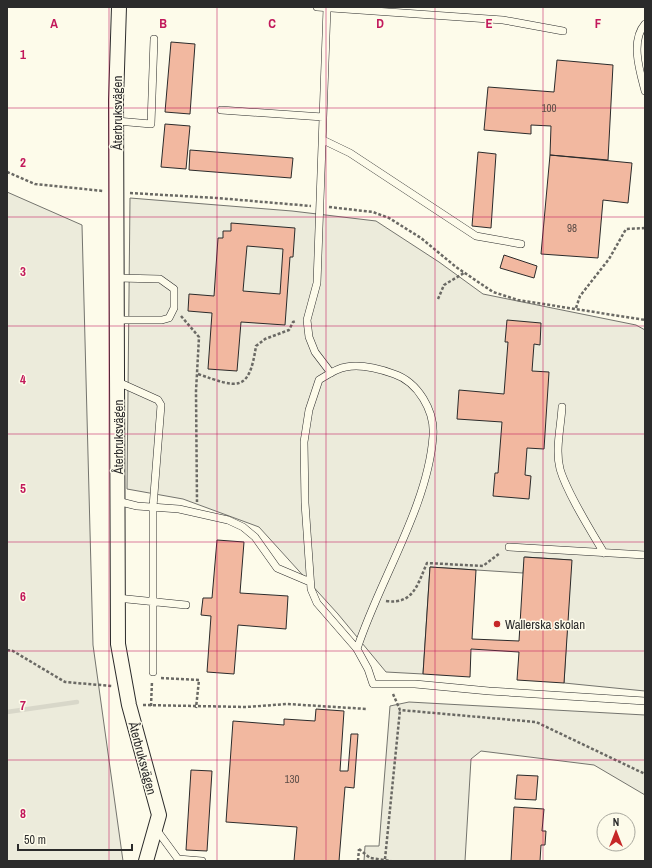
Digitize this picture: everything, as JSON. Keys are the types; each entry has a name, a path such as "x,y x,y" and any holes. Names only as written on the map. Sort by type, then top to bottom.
{"street":[{"name":"Återbruksvägen","path":"119,7 117,121 118,644 128,705 159,815 146,861"}],"lane":[{"path":"317,7 495,20 563,30"},
{"path":"327,8 321,207 317,283 307,320 309,337 315,352 331,373"},
{"path":"645,24 640,30 637,46 645,91"},
{"path":"117,121 151,124 154,39"},
{"path":"221,110 323,117"},
{"path":"323,140 350,153 476,236 521,244"},
{"path":"118,278 160,279 174,289 174,308 169,318 162,320 118,320"},
{"path":"357,649 375,599 408,526 426,474 433,435 431,414 422,396 406,380 395,374 370,368 346,367 319,380 309,410 304,442 305,503 310,582 311,589 317,603 357,649 368,669 373,684 415,684 489,691 645,701"},
{"path":"118,382 158,400 161,405 153,507 153,672"},
{"path":"562,407 559,450 560,468 575,501 604,553"},
{"path":"118,501 137,506 197,512 228,520 243,528 255,537 277,568 310,582"},
{"path":"509,547 645,555"},
{"path":"117,598 186,605"},
{"path":"156,829 178,859 202,861"}],"path":[{"path":"7,172 35,184 117,193 218,198 362,210 389,218 421,238 464,273 493,292 518,300 645,320"},
{"path":"576,308 580,296 609,259 626,229 645,228"},
{"path":"438,299 444,285 464,273"},
{"path":"174,308 199,337 196,391 197,512"},
{"path":"198,374 224,384 239,383 248,378 253,365 256,346 265,339 289,330 293,322 307,320"},
{"path":"375,599 391,602 404,600 414,593 427,562 483,566 509,547"},
{"path":"7,650 13,651 64,682 126,688"},
{"path":"151,706 153,672"},
{"path":"153,672 162,678 199,680 196,708"},
{"path":"385,859 400,710 389,684"},
{"path":"128,705 196,708 246,707 286,704 367,709"},
{"path":"400,710 536,722 645,774"},
{"path":"358,861 359,848 370,858 391,861"}],"shaded area":[{"path":"7,192 82,225 93,645 123,861 7,861"},
{"path":"130,198 292,211 376,221 439,262 483,294 636,325 645,330 645,691 564,683 571,560 525,557 523,573 430,567 423,674 386,672 338,614 259,527 183,499 127,489"},
{"path":"409,702 645,715 645,795 594,765 481,751 471,759 465,861 364,861 365,846 379,846 390,706"}],"building":[{"path":"171,42 195,44 190,114 165,112"},
{"path":"557,60 613,65 608,160 550,155 551,126 531,125 531,134 484,130 488,87 554,92"},
{"path":"165,124 190,126 186,169 161,167"},
{"path":"190,150 293,158 291,178 189,170"},
{"path":"478,152 496,154 491,228 472,226"},
{"path":"550,155 632,163 628,203 603,200 598,258 541,254"},
{"path":"231,223 295,228 293,257 290,257 285,325 241,322 237,371 208,369 212,313 188,311 189,294 214,296 218,238 223,238 223,231 231,231","holes":["247,246 283,249 280,294 243,291"]},
{"path":"504,255 537,266 534,278 500,268"},
{"path":"507,320 541,323 540,345 534,344 532,371 549,372 544,449 527,448 525,475 531,476 529,499 493,496 495,473 498,473 502,422 457,419 459,390 504,394 508,342 505,342"},
{"path":"217,540 244,542 240,593 288,596 286,629 238,625 234,674 207,672 211,616 201,615 203,598 212,598"},
{"name":"Wallerska skolan","path":"524,557 572,560 564,683 517,680 519,652 471,649 470,677 423,674 430,567 476,570 472,639 519,641"},
{"path":"316,709 344,711 340,771 348,771 351,734 358,734 354,788 345,787 339,861 294,861 297,827 226,822 233,721 284,725 284,719 315,721"},
{"path":"191,770 212,771 207,851 186,850"},
{"path":"517,775 538,776 536,800 515,799"},
{"path":"514,807 544,809 542,831 546,831 545,845 541,845 540,861 511,861"}],"waterway":[{"path":"7,712 77,702"}],"place":[{"name":"Wallerska skolan","path":"497,624"}]}
